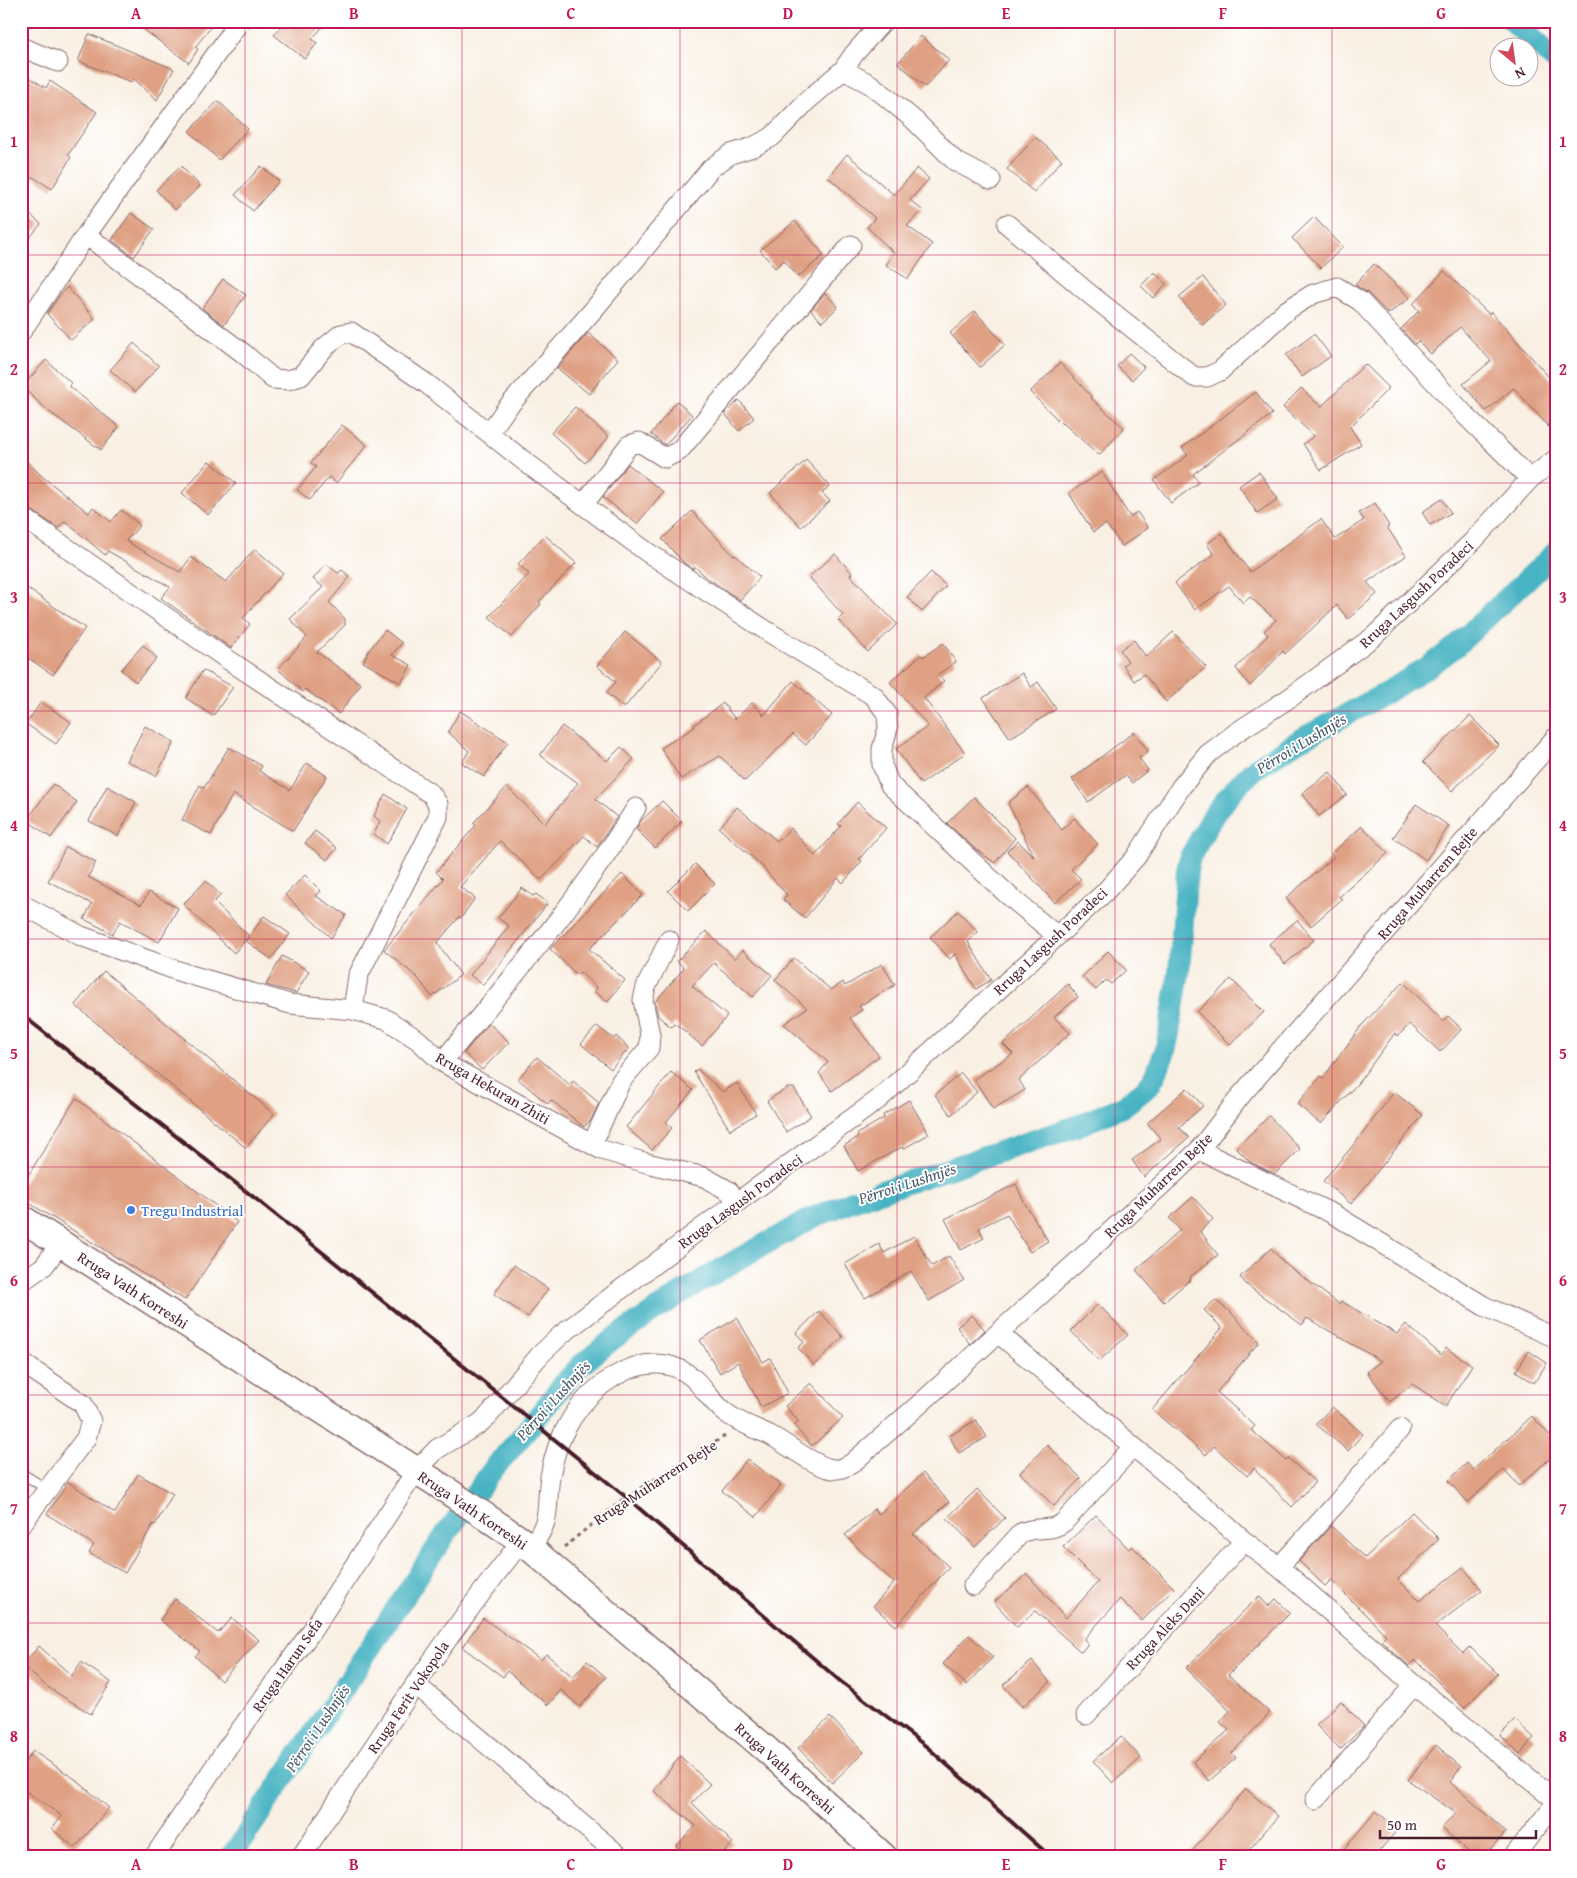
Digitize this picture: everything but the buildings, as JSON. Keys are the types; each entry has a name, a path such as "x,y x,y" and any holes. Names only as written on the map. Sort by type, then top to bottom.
{"main road":[{"name":"Rruga Vath Korreshi","path":"21,1218 424,1476 527,1546 767,1750 884,1857"}],"street":[{"path":"21,332 86,235 240,21"},
{"path":"489,433 506,409 595,308 711,168 731,154 772,138 808,100 843,70 854,54 883,21"},
{"path":"21,47 58,62"},
{"path":"843,70 870,84 884,95 914,120 955,161 991,180"},
{"path":"1007,224 1087,292 1194,377 1207,378 1220,371 1287,310 1313,294 1337,287 1360,301 1466,416 1530,479"},
{"path":"86,235 243,353 273,379 288,380 301,376 324,348 341,334 351,332 427,384 646,552 770,633 874,696 886,714 888,728 882,749 882,765 890,785 1008,895 1056,935"},
{"path":"584,505 629,444 639,442 665,458 679,451 851,245"},
{"name":"Rruga Lasgush Poradeci","path":"424,1476 437,1449 480,1424 510,1392 540,1355 561,1335 879,1098 1104,893 1136,857 1181,787 1208,754 1373,638 1473,542 1530,479 1556,459"},
{"path":"21,516 224,657 431,794 438,804 438,817 358,976 354,1010"},
{"name":"Rruga Muharrem Bejte","path":"527,1546 540,1536 546,1523 550,1473 563,1434 574,1414 584,1400 615,1376 637,1366 659,1363 675,1367 690,1376 721,1409 739,1421 771,1436 827,1468 838,1469 845,1467 915,1408 1089,1253 1199,1150 1242,1094 1556,737"},
{"path":"442,1062 494,1001 601,862 636,808"},
{"name":"Rruga Hekuran Zhiti","path":"21,904 81,936 184,973 290,1004 354,1010 386,1019 418,1040 442,1062 602,1150 647,1164 704,1177 729,1191 737,1203"},
{"path":"592,1144 621,1081 649,1048 650,1035 643,1000 646,987 669,940"},
{"path":"1199,1150 1335,1214 1484,1306 1556,1338"},
{"path":"21,1282 44,1266 60,1244"},
{"path":"998,1333 1414,1685 1556,1802 1513,1857"},
{"path":"21,1362 83,1404 91,1421 86,1438 21,1525"},
{"path":"1278,1568 1400,1429"},
{"path":"973,1586 1021,1533 1031,1529 1054,1528 1064,1522 1133,1447"},
{"name":"Rruga Harun Sefa","path":"154,1857 215,1766 424,1476"},
{"name":"Rruga Aleks Dani","path":"1086,1715 1244,1541"},
{"name":"Rruga Ferit Vokopola","path":"301,1857 415,1684 479,1595 527,1546"},
{"path":"415,1684 621,1857"},
{"path":"1314,1800 1414,1685"}],"lane":[{"path":"21,1473 47,1489"}],"path":[{"name":"Rruga Muharrem Bejte","path":"527,1546 574,1538 653,1480 732,1431 739,1421"}],"waterway":[{"path":"1512,21 1556,61"},
{"name":"Përroi i Lushnjës","path":"231,1857 445,1535 495,1467 581,1365 613,1339 678,1295 812,1218 852,1201 1074,1127 1122,1107 1143,1091 1156,1074 1165,1051 1169,1033 1179,972 1187,870 1190,857 1213,816 1235,788 1256,768 1298,741 1386,693 1455,647 1556,552"}],"railway":[{"path":"21,1014 266,1207 626,1497 840,1681 927,1747 1051,1857"}],"place":[{"name":"Tregu Industrial","path":"131,1210"}]}
